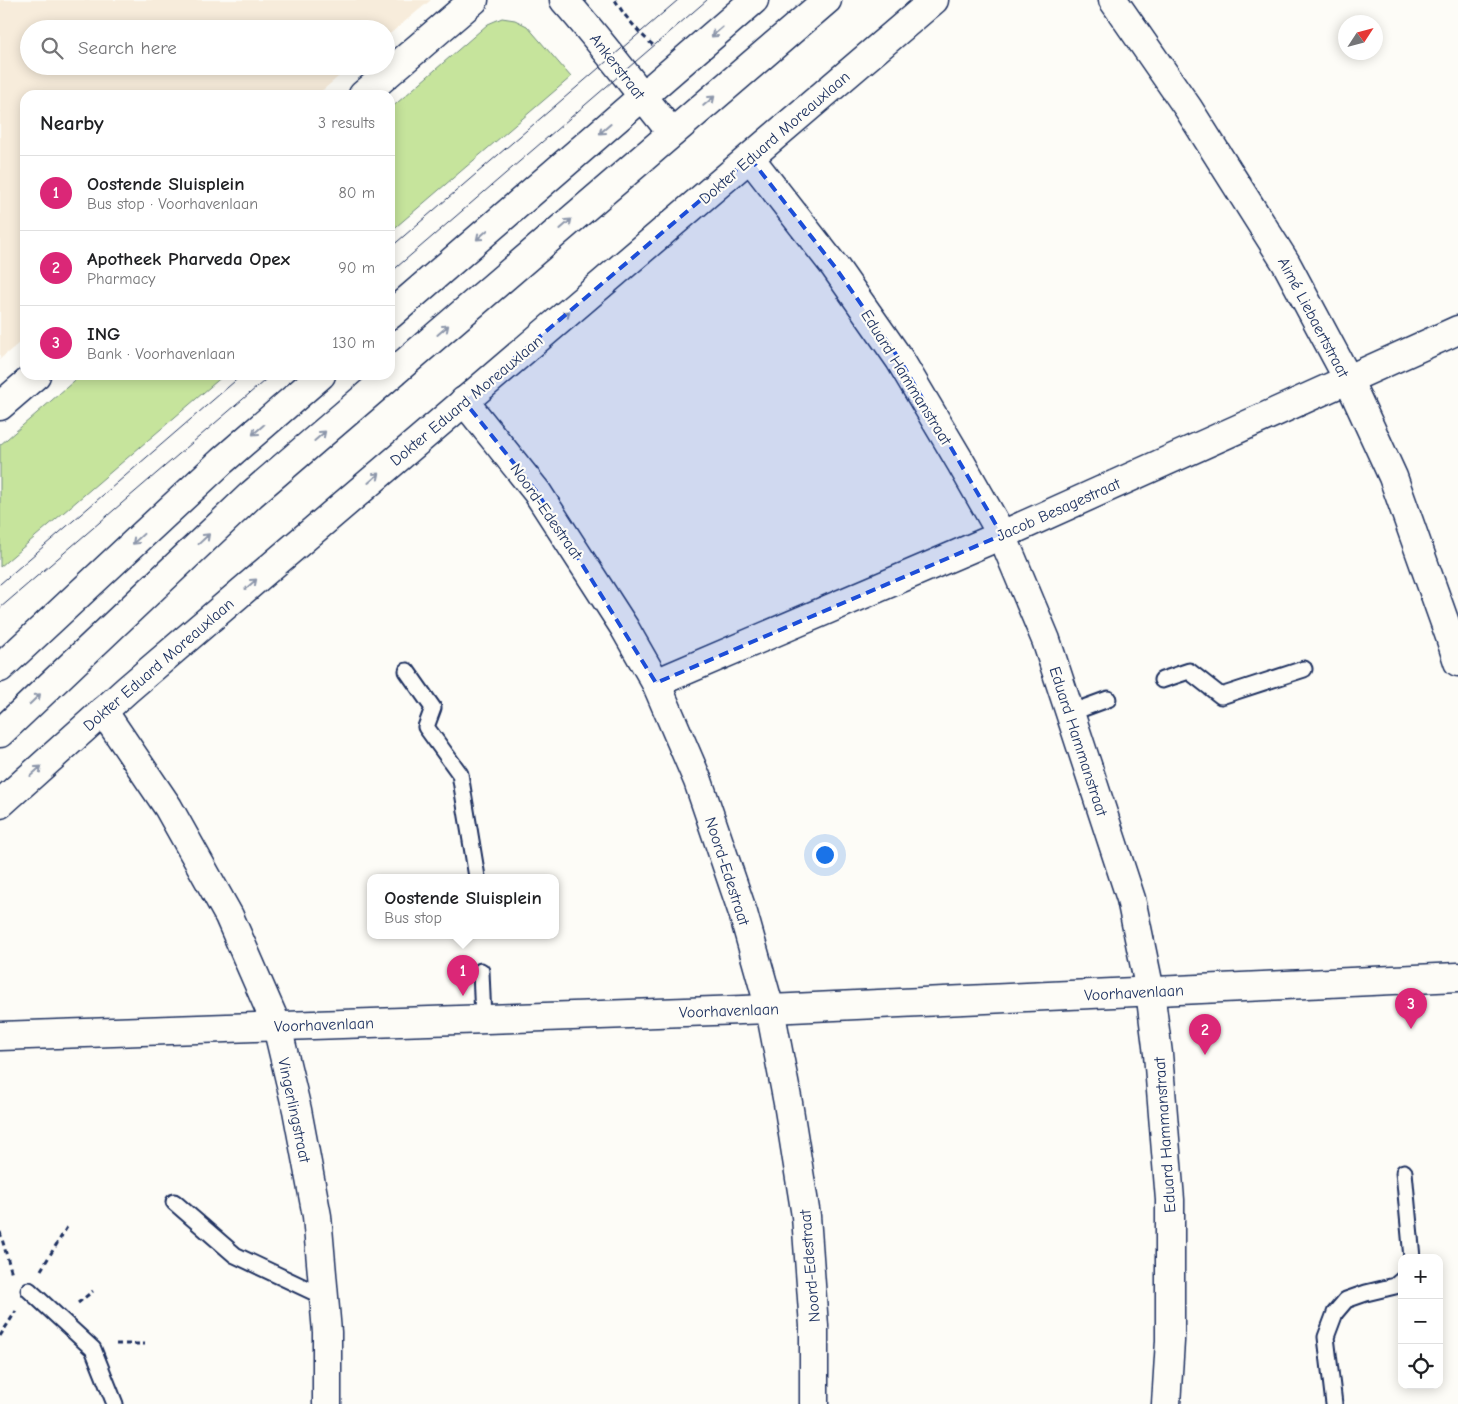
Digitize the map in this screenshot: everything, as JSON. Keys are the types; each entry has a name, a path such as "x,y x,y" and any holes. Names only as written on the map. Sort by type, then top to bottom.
{"street":[{"path":"395,68 474,0"},
{"name":"Ankerstraat","path":"564,0 672,133"},
{"path":"395,311 754,0"},
{"path":"395,371 827,0"},
{"name":"Dokter Eduard Moreauxlaan","path":"0,804 103,711 934,0"},
{"name":"Aimé Liebaertstraat","path":"1113,0 1188,108 1286,263 1348,379 1393,477 1458,662"},
{"path":"369,90 386,75"},
{"name":"Eduard Hammanstraat","path":"750,158 836,267 900,360 1002,535 1046,640 1131,899 1150,991 1158,1054 1170,1200 1170,1340 1166,1404"},
{"name":"Jacob Besagestraat","path":"656,683 1002,535 1458,330"},
{"path":"0,406 30,380"},
{"path":"0,668 222,461 315,380"},
{"path":"0,733 251,495 385,380"},
{"name":"Noord-Edestraat","path":"464,401 537,492 624,627 656,683 698,781 743,913 770,1009 788,1103 806,1216 814,1326 814,1404"},
{"name":"Vingerlingstraat","path":"103,711 168,807 220,899 277,1026 297,1110 317,1216 327,1332 328,1404"},
{"name":"Voorhavenlaan","path":"0,1036 770,1009 1458,977"}],"lane":[{"path":"1162,680 1189,671 1221,696 1304,669"},
{"path":"407,671 433,708 426,727 460,774 477,874"},
{"path":"1070,713 1108,699"},
{"path":"482,971 483,1019"},
{"path":"1404,1172 1412,1254"},
{"path":"174,1202 235,1255 324,1297"},
{"path":"1334,1404 1326,1337 1335,1313 1346,1300 1395,1286 1398,1283"},
{"path":"30,1290 92,1349 115,1404"}],"path":[{"path":"0,1232 13,1277"}],"highlighted area":[{"path":"750,158 835,267 900,360 1002,535 656,683 537,492 464,401"}],"shaded area":[{"path":"0,0 431,0 395,30 395,20 20,20 20,75 340,75 323,90 20,90 20,342 0,359"}],"green space":[{"path":"502,18 515,20 527,26 571,77 395,228 395,105 488,24"},
{"path":"75,380 218,380 0,567 0,445"}],"tram line":[{"path":"395,244 678,0"},
{"path":"395,269 707,0"},
{"path":"0,584 236,380"},
{"path":"0,608 265,380"}],"place":[{"name":"Oostende Sluisplein","path":"463,996"},
{"name":"ING","path":"1411,1029"},
{"name":"Apotheek Pharveda Opex","path":"1205,1055"}]}
